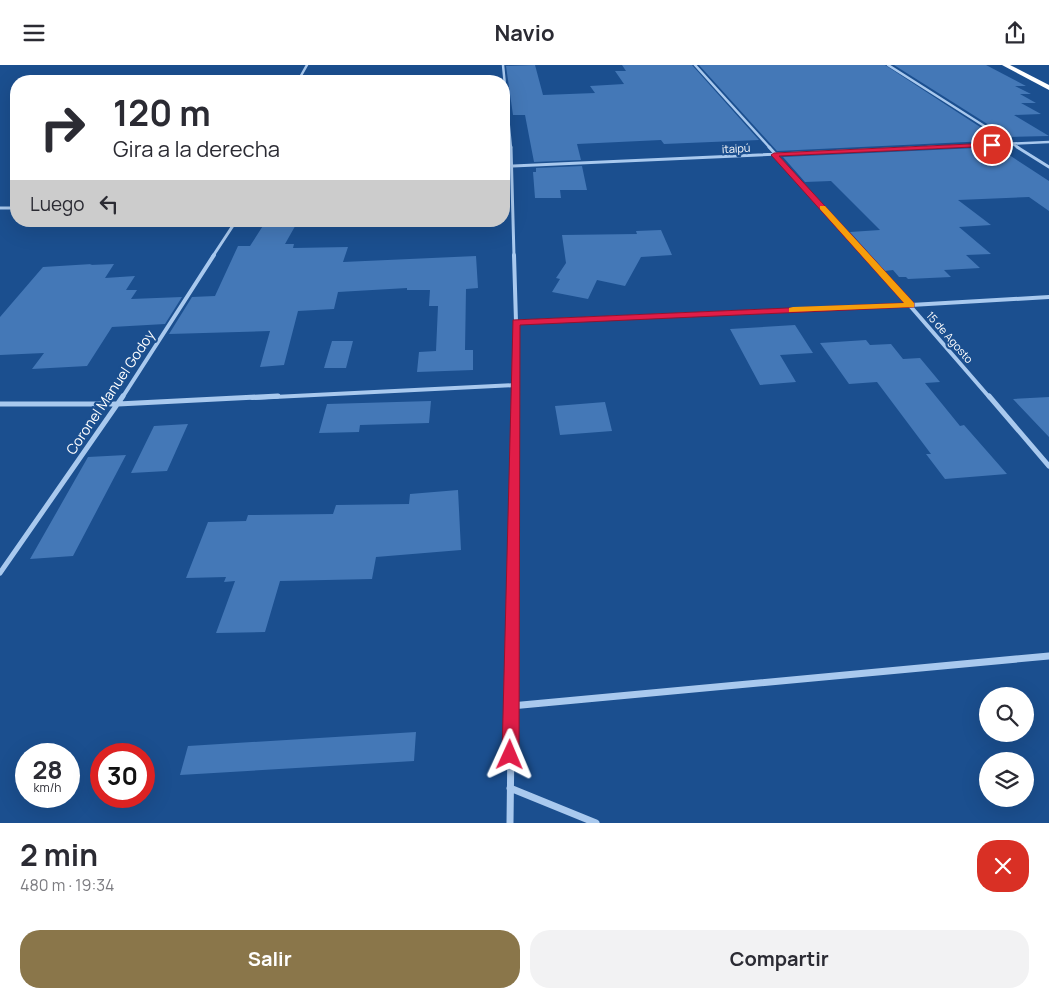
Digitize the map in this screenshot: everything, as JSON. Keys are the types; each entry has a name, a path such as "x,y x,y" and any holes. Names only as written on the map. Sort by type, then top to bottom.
{"highway":[{"path":"1005,65 1049,88"}],"street":[{"name":"15 de Agosto","path":"695,65 911,305 1049,466"},
{"path":"888,65 1049,167"},
{"path":"510,136 513,166 511,181 516,322 510,823"},
{"name":"itaipú","path":"513,166 1049,142"},
{"name":"Coronel Manuel Godoy","path":"0,573 118,404 232,227"},
{"path":"516,322 911,305 1049,297"},
{"path":"0,403 118,404 516,385"},
{"path":"511,706 1049,656"},
{"path":"510,788 596,823"}],"building":[{"path":"535,65 543,95 595,93 590,86 624,84 615,71 626,71 622,65 692,65 759,140 664,144 661,140 577,144 581,160 534,162 525,115 513,115 510,75 507,75 506,66"},
{"path":"699,65 885,65 997,138 983,138 988,141 777,151"},
{"path":"894,65 986,65 1026,86 1015,86 1031,94 1020,94 1036,103 1021,103 1041,114 1014,115 1049,136 1008,137"},
{"path":"997,147 1049,181 1049,211 1029,197 958,200 991,225 959,227 991,254 966,255 980,268 944,270 951,277 908,279 906,277 899,277 893,270 885,271 850,232 880,230 831,181 805,182 783,157"},
{"path":"582,166 587,190 560,190 561,198 535,198 533,172 536,172 536,168"},
{"path":"262,227 295,227 285,244 294,244 293,248 348,247 343,262 476,256 478,288 466,289 465,350 473,350 473,370 417,372 419,352 436,351 438,306 429,306 430,290 407,290 407,288 338,292 334,309 298,311 284,365 260,367 270,331 169,334 192,297 215,296 238,246 250,246"},
{"path":"661,230 672,255 641,257 625,286 597,280 588,299 552,292 560,279 556,278 566,263 562,235 637,234 636,231"},
{"path":"92,264 90,265 114,264 105,278 135,276 126,290 137,290 131,299 182,297 165,324 112,327 87,366 32,369 44,353 0,355 0,317 43,267"},
{"path":"795,325 813,353 780,355 796,382 760,385 730,329"},
{"path":"866,340 870,345 891,344 903,359 920,358 940,382 925,383 960,426 964,425 1007,474 945,479 926,454 931,454 877,382 849,384 820,343"},
{"path":"332,341 353,341 346,368 324,368"},
{"path":"1049,397 1049,437 1013,399"},
{"path":"431,401 429,423 360,425 359,432 319,433 327,404"},
{"path":"605,402 612,431 560,435 555,406"},
{"path":"188,424 167,471 131,473 154,426"},
{"path":"126,455 73,556 30,559 88,457"},
{"path":"458,490 461,550 376,557 372,579 280,581 265,632 216,633 235,581 224,582 226,577 186,578 208,522 246,521 248,515 333,514 336,505 409,504 410,494"},
{"path":"416,732 414,761 180,775 188,746"}],"slow traffic":[{"path":"793,310 911,305 823,208"}],"route":[{"path":"510,755 516,322 911,305 774,155 992,145"}]}
